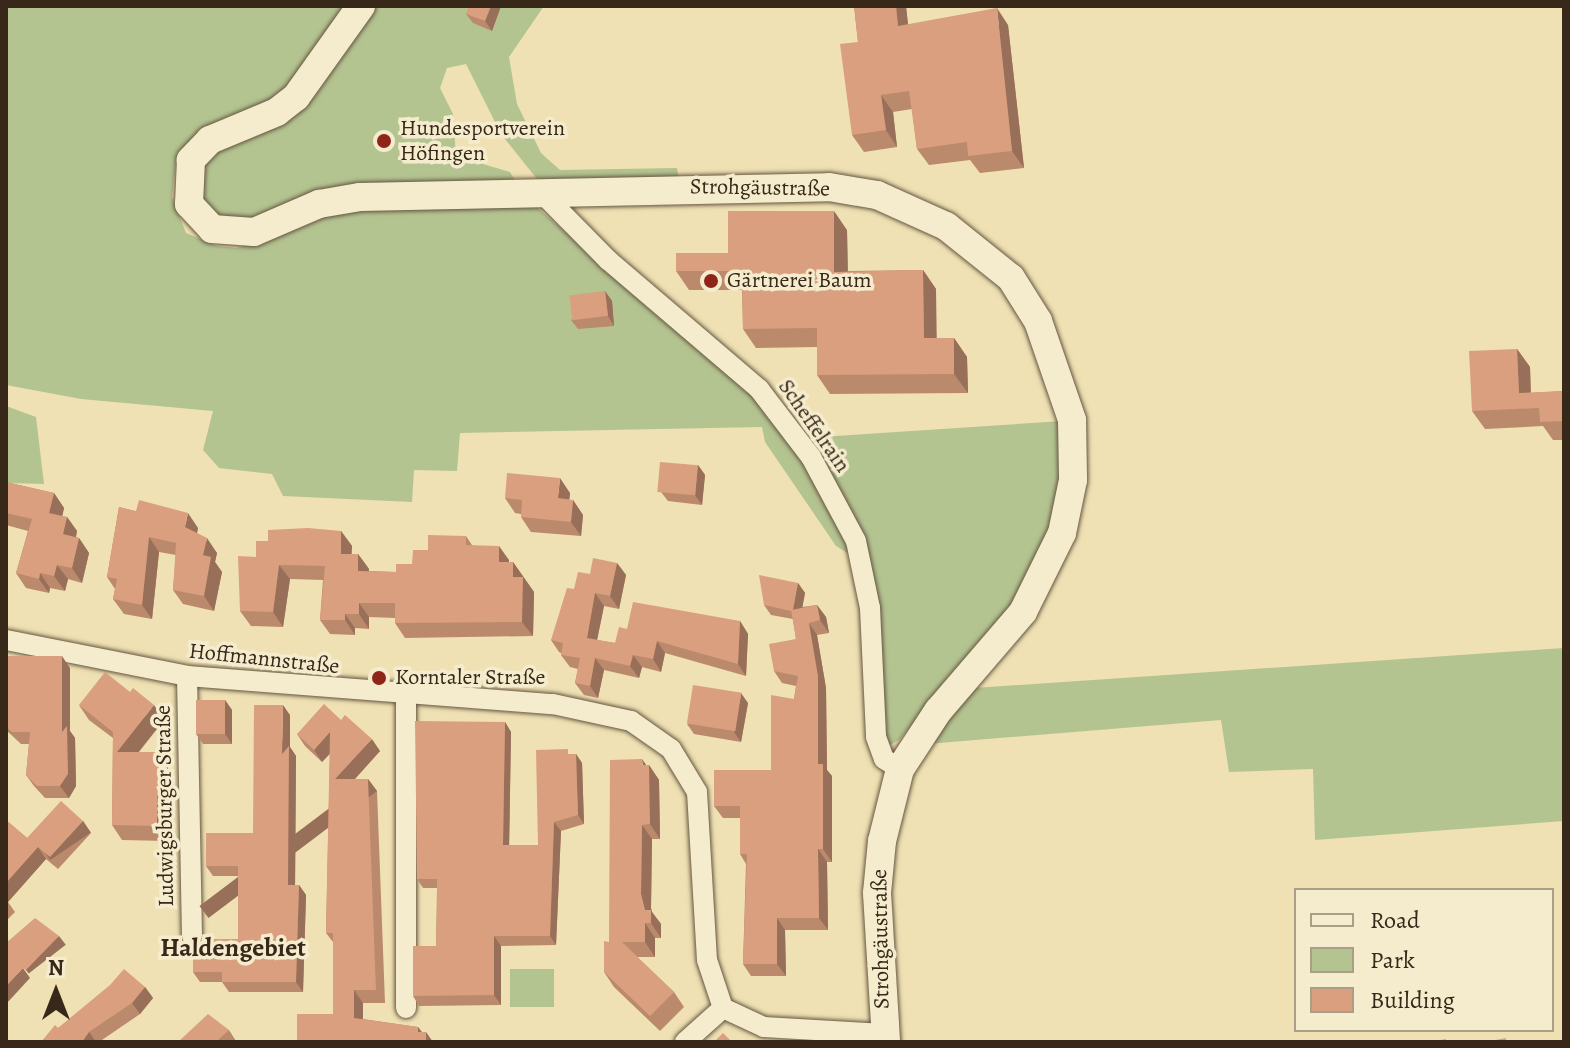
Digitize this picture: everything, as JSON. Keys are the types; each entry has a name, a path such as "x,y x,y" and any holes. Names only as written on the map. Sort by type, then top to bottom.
{"main road":[{"name":"Strohgäustraße","path":"361,6 296,97 277,112 198,149 186,180 189,204 199,219 212,229 240,233 319,204 360,197 782,185 877,195 946,226 975,246 1018,289 1055,358 1072,420 1073,480 1062,533 1023,612 938,711 900,769 882,841 877,893 885,1038"}],"street":[{"name":"Scheffelrain","path":"540,191 608,260 759,389 811,457 856,541 870,608 876,737 884,759 900,769"},
{"name":"Hoffmannstraße","path":"6,640 187,676 406,697 601,711 631,721 671,749 697,792 702,815 707,960 723,1008"},
{"name":"Ludwigsburger Straße","path":"187,676 192,936"},
{"path":"406,697 406,1008"},
{"path":"685,1042 723,1008 764,1027 885,1038"}],"green space":[{"path":"6,6 345,6 279,103 191,140 176,159 172,197 186,233 217,246 237,248 347,209 533,204 754,395 829,494 851,555 836,546 765,442 762,427 460,433 457,471 414,470 412,502 283,496 272,474 219,468 203,450 213,411 81,399 6,385"},
{"path":"368,6 544,6 509,57 517,104 541,153 560,170 677,168 679,180 541,184 501,134 466,64 447,68 440,88 453,114 456,156 510,172 518,185 235,225 206,211 198,176 206,163"},
{"path":"6,406 36,417 44,484 6,483"},
{"path":"1063,421 1062,498 1032,585 899,740 890,745 883,737 873,592 805,438"},
{"path":"1564,648 1564,821 1315,840 1313,769 1229,772 1221,720 927,744 974,688"},
{"path":"510,969 554,969 554,1007 510,1007"}],"building":[{"path":"469,6 491,6 485,21 466,14"},
{"path":"854,6 896,6 898,26 997,8 1012,151 968,156 967,142 917,149 909,91 881,95 886,130 852,135 840,44 858,42"},
{"path":"728,211 834,211 834,272 923,270 924,338 954,338 954,374 817,375 817,328 743,329 742,271 676,271 676,253 728,253"},
{"path":"605,291 608,316 572,320 569,295"},
{"path":"1517,349 1519,393 1564,391 1564,421 1540,422 1539,408 1472,411 1469,351"},
{"path":"660,462 698,465 695,495 657,492"},
{"path":"507,473 560,478 558,498 573,500 571,522 521,517 522,500 505,498"},
{"path":"6,482 54,493 49,513 67,517 63,534 79,538 72,568 57,565 54,576 40,573 39,579 16,573 32,519 6,513"},
{"path":"139,500 188,513 185,527 207,538 203,555 211,557 204,596 173,590 176,543 149,537 142,605 113,599 117,579 107,577 119,507 136,511"},
{"path":"308,528 341,531 341,554 358,554 358,571 396,572 396,564 412,564 413,550 428,550 428,535 466,536 466,545 499,546 499,562 513,562 513,577 523,577 522,622 395,623 395,603 359,603 359,614 345,614 345,620 320,620 325,566 279,565 273,612 240,611 238,556 256,557 256,541 268,541 268,530"},
{"path":"593,558 617,563 610,596 595,593 587,638 615,643 619,627 627,629 633,602 740,621 738,664 657,641 653,659 633,655 630,666 595,658 590,686 575,683 580,658 561,655 563,643 551,640 567,588 574,589 578,572 590,574"},
{"path":"759,575 798,583 791,611 764,605"},
{"path":"817,605 820,620 809,623 818,676 818,764 823,764 823,849 818,849 819,918 777,918 777,964 743,964 747,854 740,854 740,806 714,806 714,770 771,770 771,695 794,699 798,676 774,671 769,644 796,639 791,610"},
{"path":"6,656 62,656 62,732 67,726 68,774 60,786 37,786 26,775 30,732 12,732 6,727"},
{"path":"105,672 130,692 133,688 154,705 117,752 158,752 157,826 112,825 113,732 79,705"},
{"path":"693,685 741,693 735,731 687,724"},
{"path":"196,700 225,700 225,734 196,734"},
{"path":"324,704 341,720 345,715 372,739 335,779 368,779 376,990 354,990 354,1018 418,1027 418,1032 426,1032 426,1042 297,1041 297,1014 333,1014 333,933 326,933 330,732 314,750 297,734"},
{"path":"254,705 283,705 282,754 289,746 288,885 299,885 296,982 222,982 222,972 193,972 193,939 238,939 238,866 206,866 206,833 253,833"},
{"path":"415,721 505,722 503,845 538,845 536,750 568,749 568,754 576,754 578,815 554,822 550,936 494,936 494,995 413,996 413,946 436,946 437,916 437,879 417,879"},
{"path":"642,759 642,765 649,765 650,824 642,825 641,894 645,910 651,910 651,923 645,923 645,942 622,942 674,992 650,1016 604,972 604,941 609,942 610,760"},
{"path":"61,801 83,821 50,857 38,847 6,883 6,820 27,838"},
{"path":"35,918 59,936 6,986 6,943"},
{"path":"124,969 145,987 132,1003 89,1032 82,1042 41,1042 55,1025 58,1028 110,985"},
{"path":"208,1014 229,1030 216,1042 178,1042"},
{"path":"723,1033 732,1042 714,1042"},
{"path":"1506,1038 1506,1042 1485,1042"}],"place":[{"name":"Hundesportverein Höfingen","path":"384,141"},
{"name":"Gärtnerei Baum","path":"711,281"},
{"name":"Korntaler Straße","path":"379,678"}],"district":[{"name":"Haldengebiet","path":"233,948"}]}
